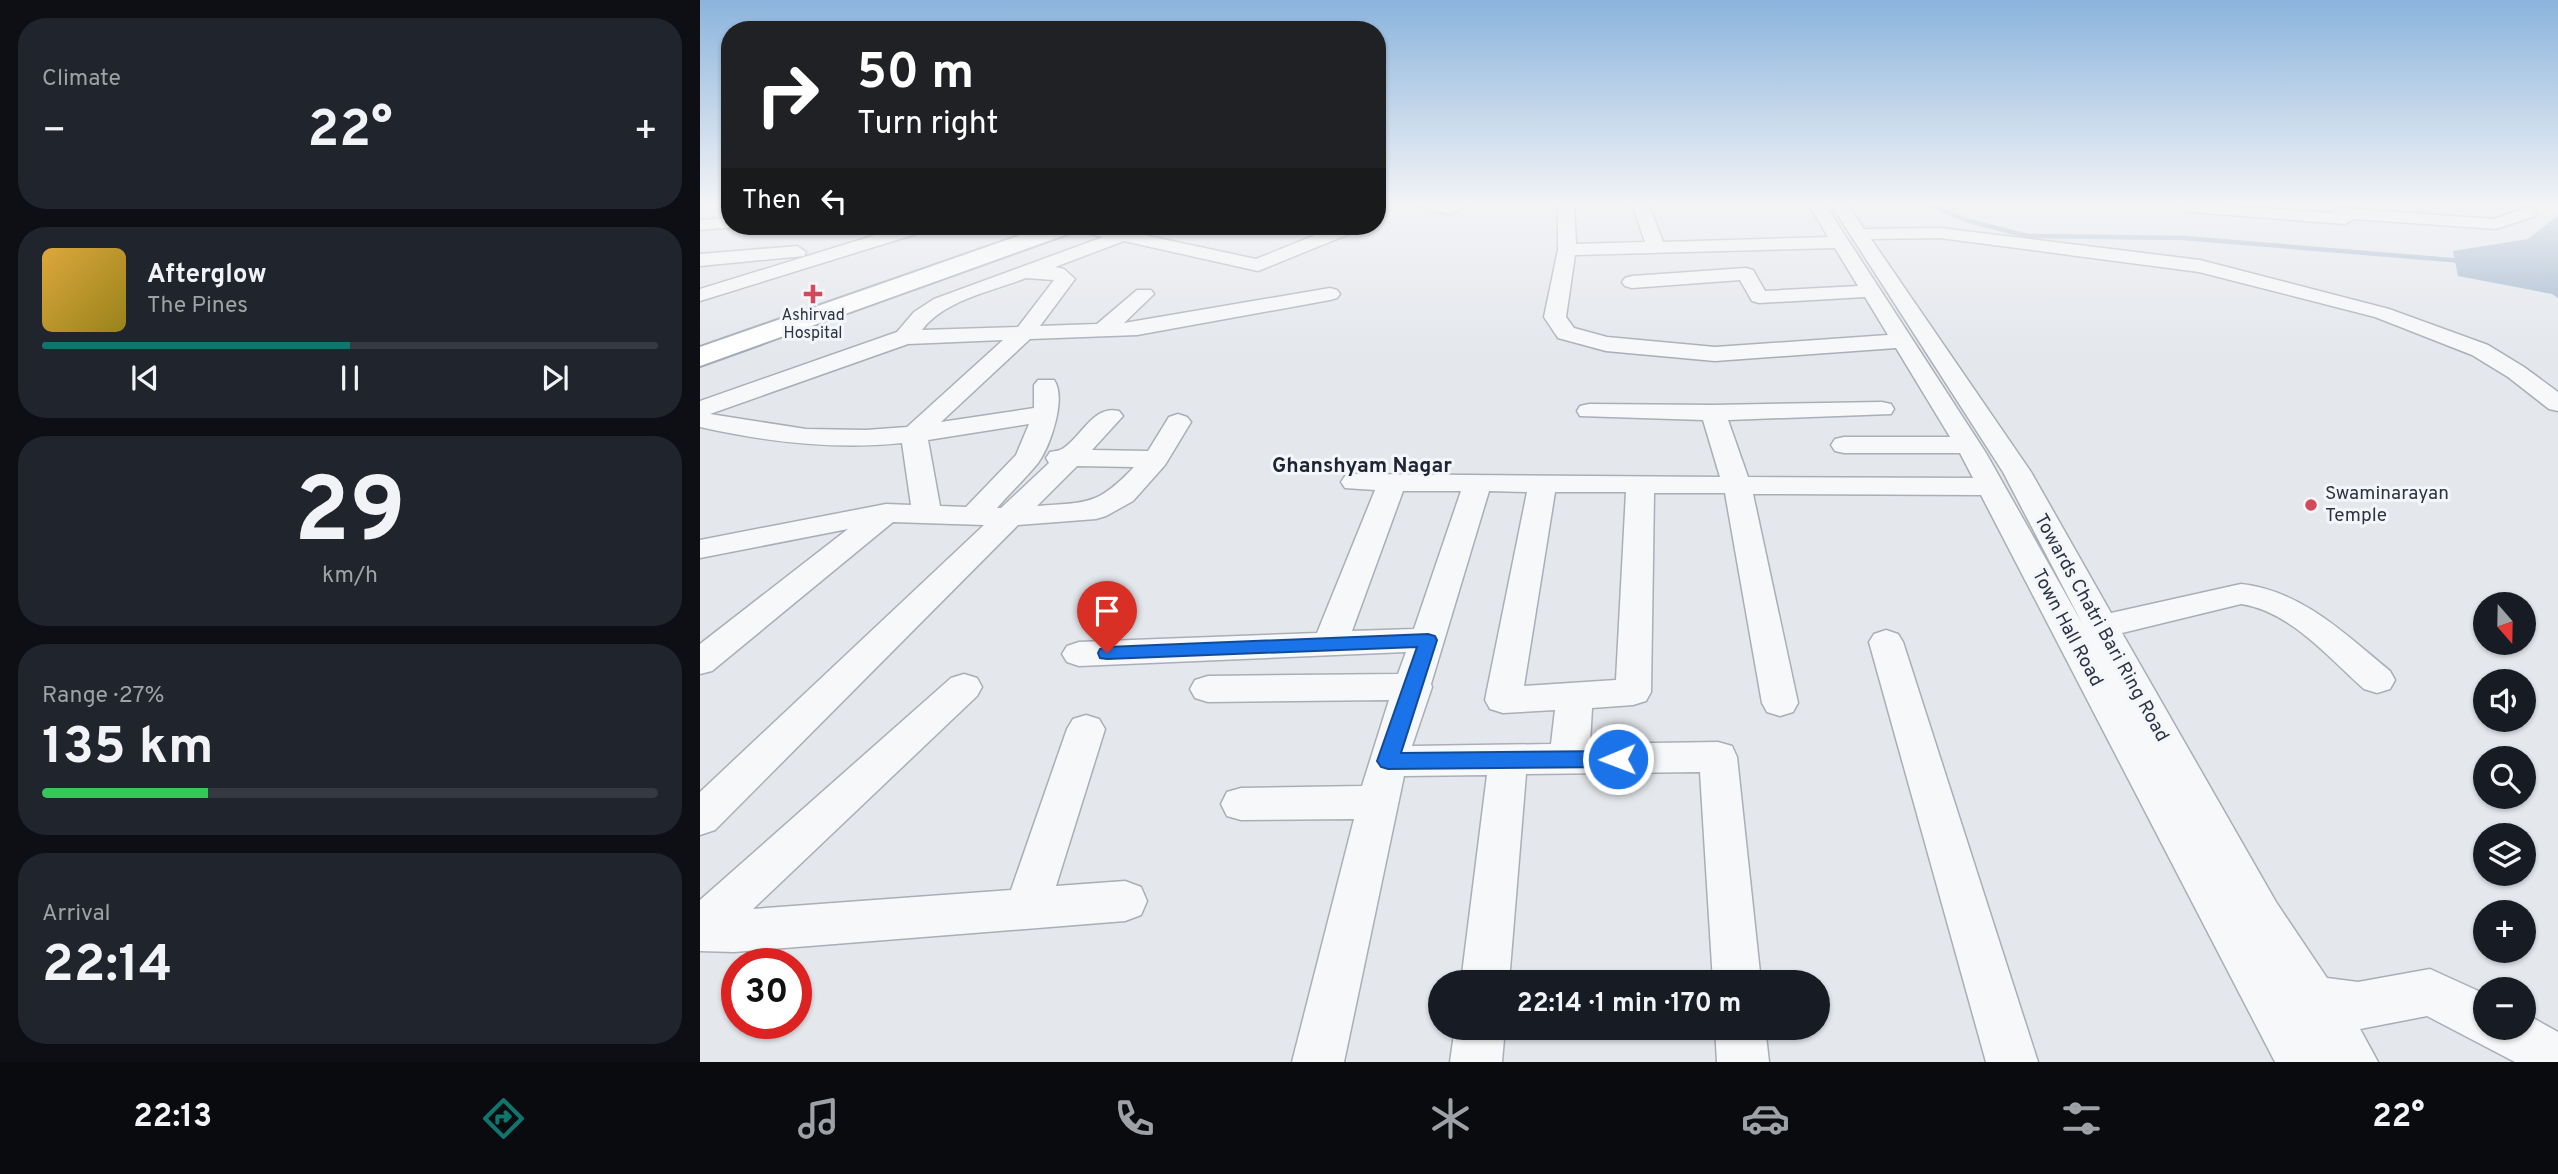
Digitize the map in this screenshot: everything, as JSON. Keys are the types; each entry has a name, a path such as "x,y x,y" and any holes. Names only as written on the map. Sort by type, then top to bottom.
{"main road":[{"path":"700,347 970,253"},
{"path":"700,357 993,253"}],"street":[{"path":"700,260 791,253"},
{"path":"700,295 837,253"},
{"path":"905,337 920,316 941,303 1077,253"},
{"path":"1199,253 1258,265 1288,253"},
{"path":"1567,253 1555,317 1566,333 1581,338 1606,344 1715,354 1903,341"},
{"name":"Town Hall Road","path":"1856,253 1871,291 1968,445 2303,1062"},
{"name":"Towards Chatri Bari Ring Road","path":"1860,253 2017,472 2260,916 2352,1062"},
{"path":"2094,253 2200,266 2382,313 2480,350 2516,372 2558,404"},
{"path":"914,434 1024,333 1065,279 1057,273 1025,272"},
{"path":"1632,282 1746,274 1759,297 1871,291"},
{"path":"700,284 749,280"},
{"path":"1102,331 1144,293"},
{"path":"705,420 905,337 1138,329 1330,294"},
{"path":"974,515 1028,458 1046,414 1046,385"},
{"path":"1588,411 1713,413 1882,409"},
{"path":"1713,413 1738,485 1780,703"},
{"path":"705,420 806,437 914,434 1046,414"},
{"path":"700,818 1110,416"},
{"path":"700,548 886,513 1008,517 1085,513 1104,507 1123,495 1156,458 1178,422"},
{"path":"914,434 927,513"},
{"path":"1844,445 1968,445"},
{"path":"1028,458 1156,458"},
{"path":"1355,482 1991,487"},
{"path":"1330,644 1392,484"},
{"path":"1318,1062 1388,761 1414,687 1477,484"},
{"path":"1542,484 1503,700 1633,692 1640,485"},
{"path":"700,663 886,513"},
{"path":"2099,626 2241,594 2263,596 2293,612 2377,680"},
{"path":"1079,654 1428,640"},
{"path":"1885,642 2012,1062"},
{"path":"700,929 964,687"},
{"path":"1208,689 1414,687"},
{"path":"1569,760 1574,696"},
{"path":"1027,908 1086,729"},
{"path":"1388,761 1718,757 1736,970"},
{"path":"1486,970 1508,760"},
{"path":"1241,804 1378,802"},
{"path":"700,929 734,931 1125,901"},
{"path":"2313,1000 2358,1006 2430,992 2473,1014"},
{"path":"1476,1062 1479,1040"},
{"path":"1741,1040 1743,1062"},
{"path":"2525,1040 2558,1062"}],"water":[{"path":"2453,253 2558,253 2558,298 2552,294 2458,276"}],"waterway":[{"path":"2361,253 2463,261"}],"place":[{"name":"Ashirvad Hospital","path":"813,294"},
{"name":"Swaminarayan Temple","path":"2311,505"}],"district":[{"name":"Ghanshyam Nagar","path":"1362,466"}],"route":[{"path":"1107,653 1428,640 1388,761 1618,759"}]}
